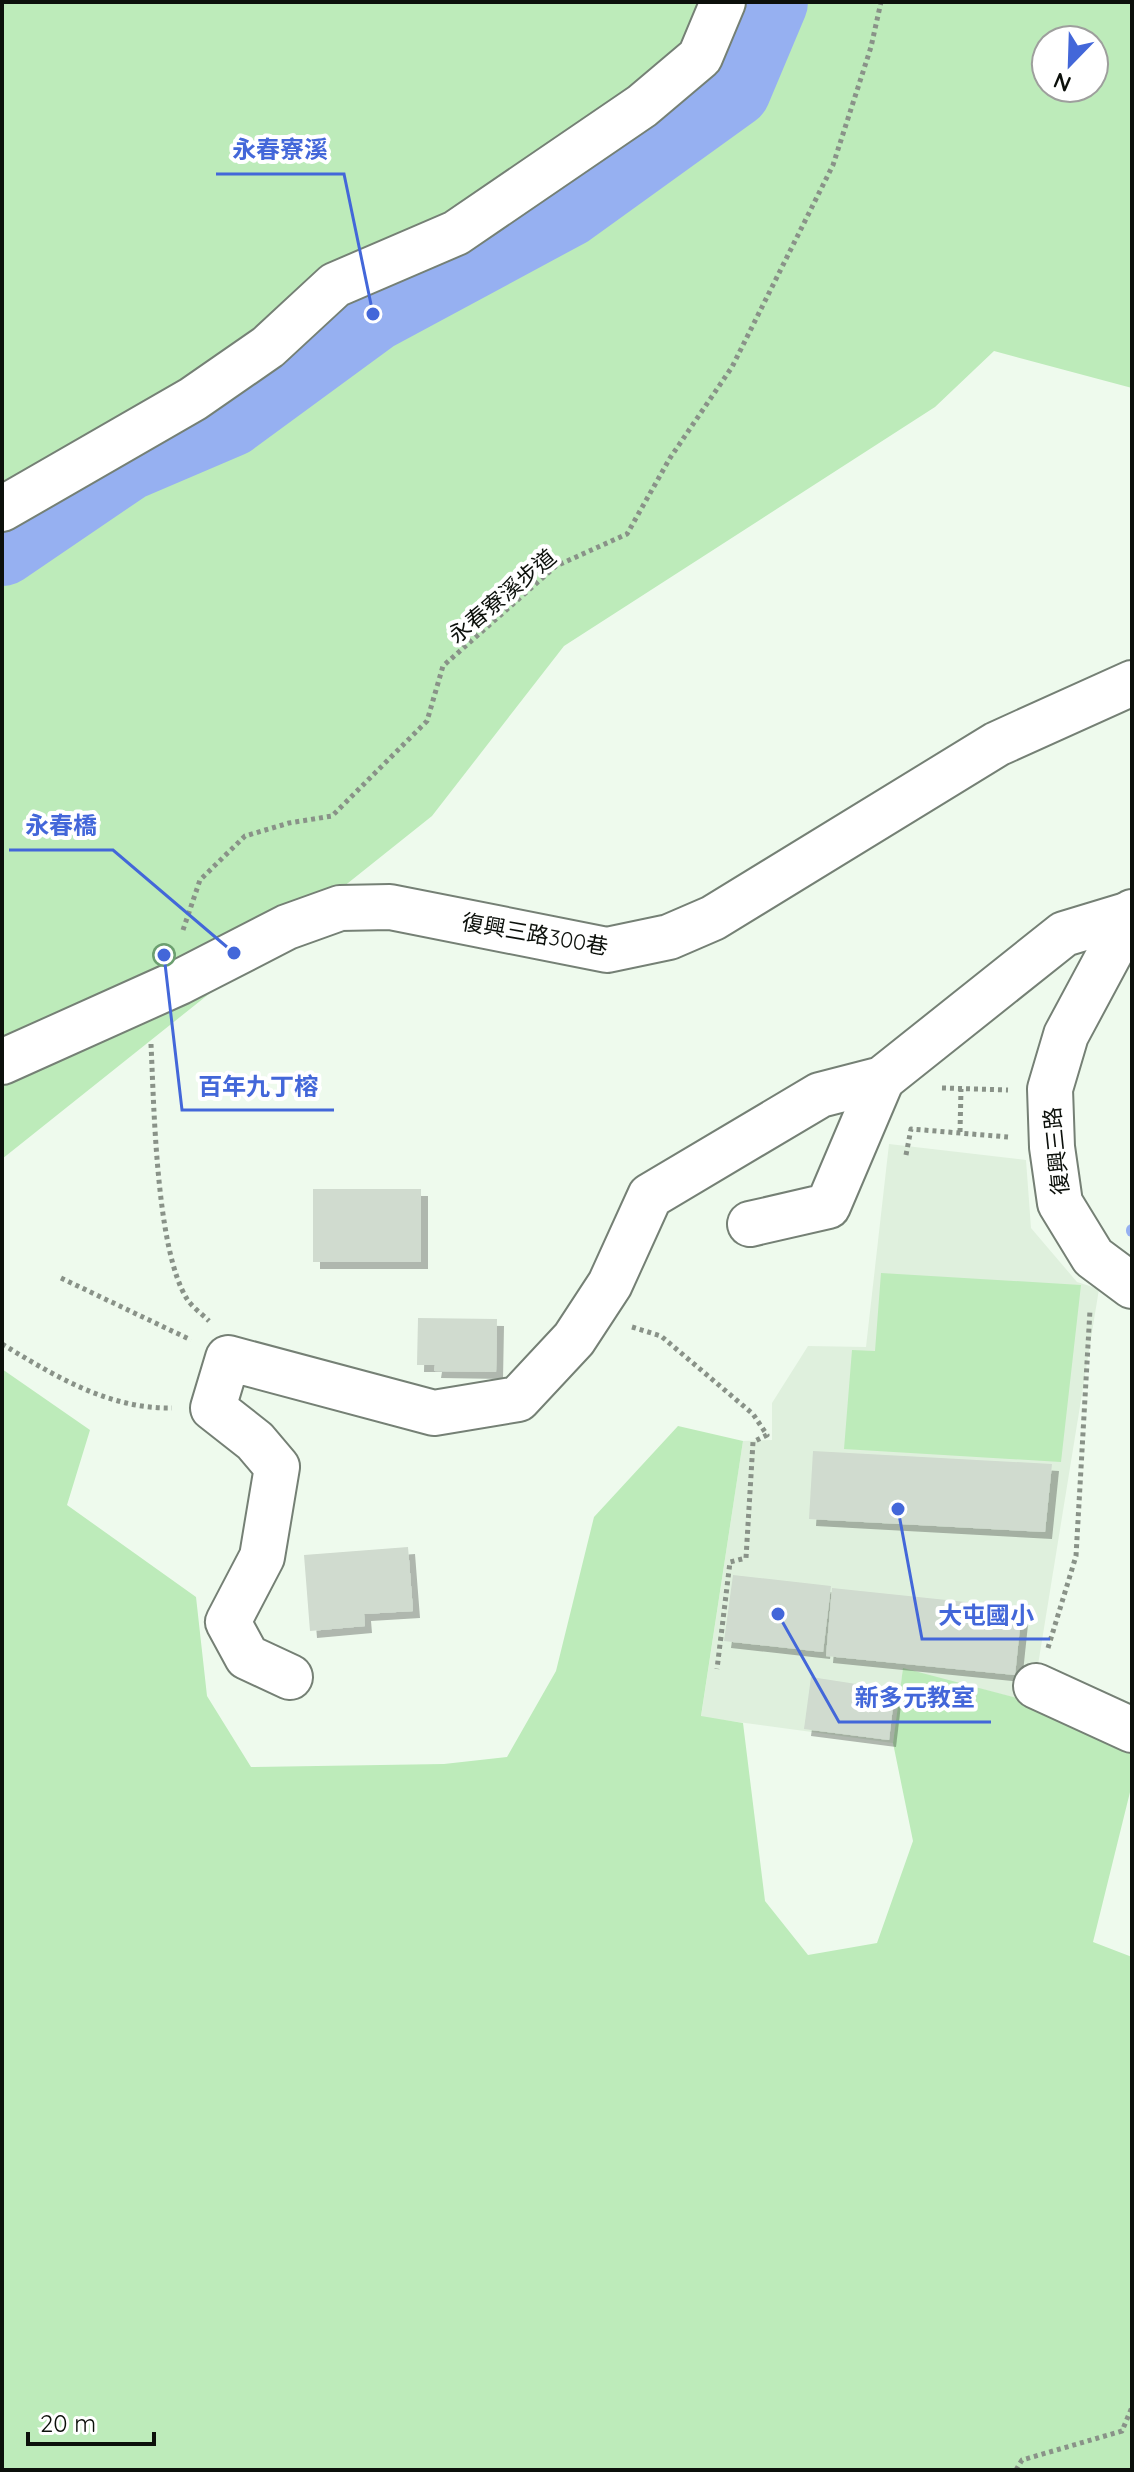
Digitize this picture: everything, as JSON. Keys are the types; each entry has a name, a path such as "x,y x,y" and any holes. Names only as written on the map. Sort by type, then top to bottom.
{"street":[{"path":"2,509 193,399 268,347 335,285 456,233 642,106 700,57 723,2"},
{"name":"復興三路300巷","path":"2,1062 180,982 287,927 340,908 390,907 607,950 669,937 713,918 997,744 1132,683"},
{"path":"290,1677 247,1657 228,1622 262,1557 277,1467 255,1441 213,1408 228,1358 434,1413 518,1399 581,1328 610,1284 650,1196 820,1095 882,1079 1064,934 1131,913"},
{"name":"復興三路","path":"1131,913 1066,1035 1050,1089 1060,1203 1093,1257 1132,1286"},
{"path":"750,1224 828,1206 882,1079"},
{"path":"1036,1686 1132,1730"}],"path":[{"name":"永春寮溪步道","path":"180,982 182,934 200,880 245,836 289,823 332,816 427,721 443,666 556,566 627,534 670,458 732,367 833,165 871,47 881,2"},
{"path":"150,1028 157,1146 169,1245 187,1299 215,1328 228,1358"},
{"path":"960,1132 961,1089"},
{"path":"906,1155 911,1129 992,1135"},
{"path":"1036,1686 1076,1556 1093,1257"},
{"path":"61,1278 228,1358"},
{"path":"623,1324 661,1336 753,1414 767,1435 753,1442 746,1558 730,1562 717,1669"},
{"path":"2,1344 89,1392 141,1409 213,1408"},
{"path":"1016,2470 1022,2460 1122,2431 1132,2407"}],"shaded area":[{"path":"889,1144 1026,1160 1031,1228 1077,1282 1099,1289 1032,1702 903,1669 893,1743 701,1717 743,1441 772,1440 772,1403 808,1346 866,1347"}],"green space":[{"path":"2,2 1132,2 1132,388 994,351 935,407 564,646 432,816 2,1159"},
{"path":"881,1273 1081,1285 1061,1462 844,1449 852,1350 875,1351"},
{"path":"2,1369 90,1430 67,1505 196,1597 207,1696 251,1767 444,1764 507,1757 556,1671 594,1517 678,1426 743,1441 701,1716 743,1723 765,1901 808,1955 877,1943 913,1841 893,1743 903,1668 1032,1702 1132,1742 1132,1784 1093,1942 1132,1957 1132,2470 2,2470"}],"building":[{"path":"313,1189 421,1189 421,1262 313,1262"},
{"path":"418,1318 497,1319 496,1372 434,1371 435,1365 417,1365"},
{"path":"813,1451 1052,1464 1045,1532 809,1519"},
{"path":"408,1547 413,1611 364,1614 365,1626 310,1631 304,1555"},
{"path":"733,1575 831,1586 823,1652 724,1641"},
{"path":"832,1588 1022,1608 1015,1675 826,1656"},
{"path":"811,1677 895,1690 889,1740 804,1729"}],"waterway":[{"path":"2,548 127,463 230,419 373,314 568,209 733,90 770,2"}],"place":[{"name":"永春寮溪","path":"373,314"},
{"name":"永春橋","path":"234,953"},
{"name":"百年九丁榕","path":"164,955"},
{"name":"大屯國小","path":"898,1509"},
{"name":"新多元教室","path":"778,1614"}]}
